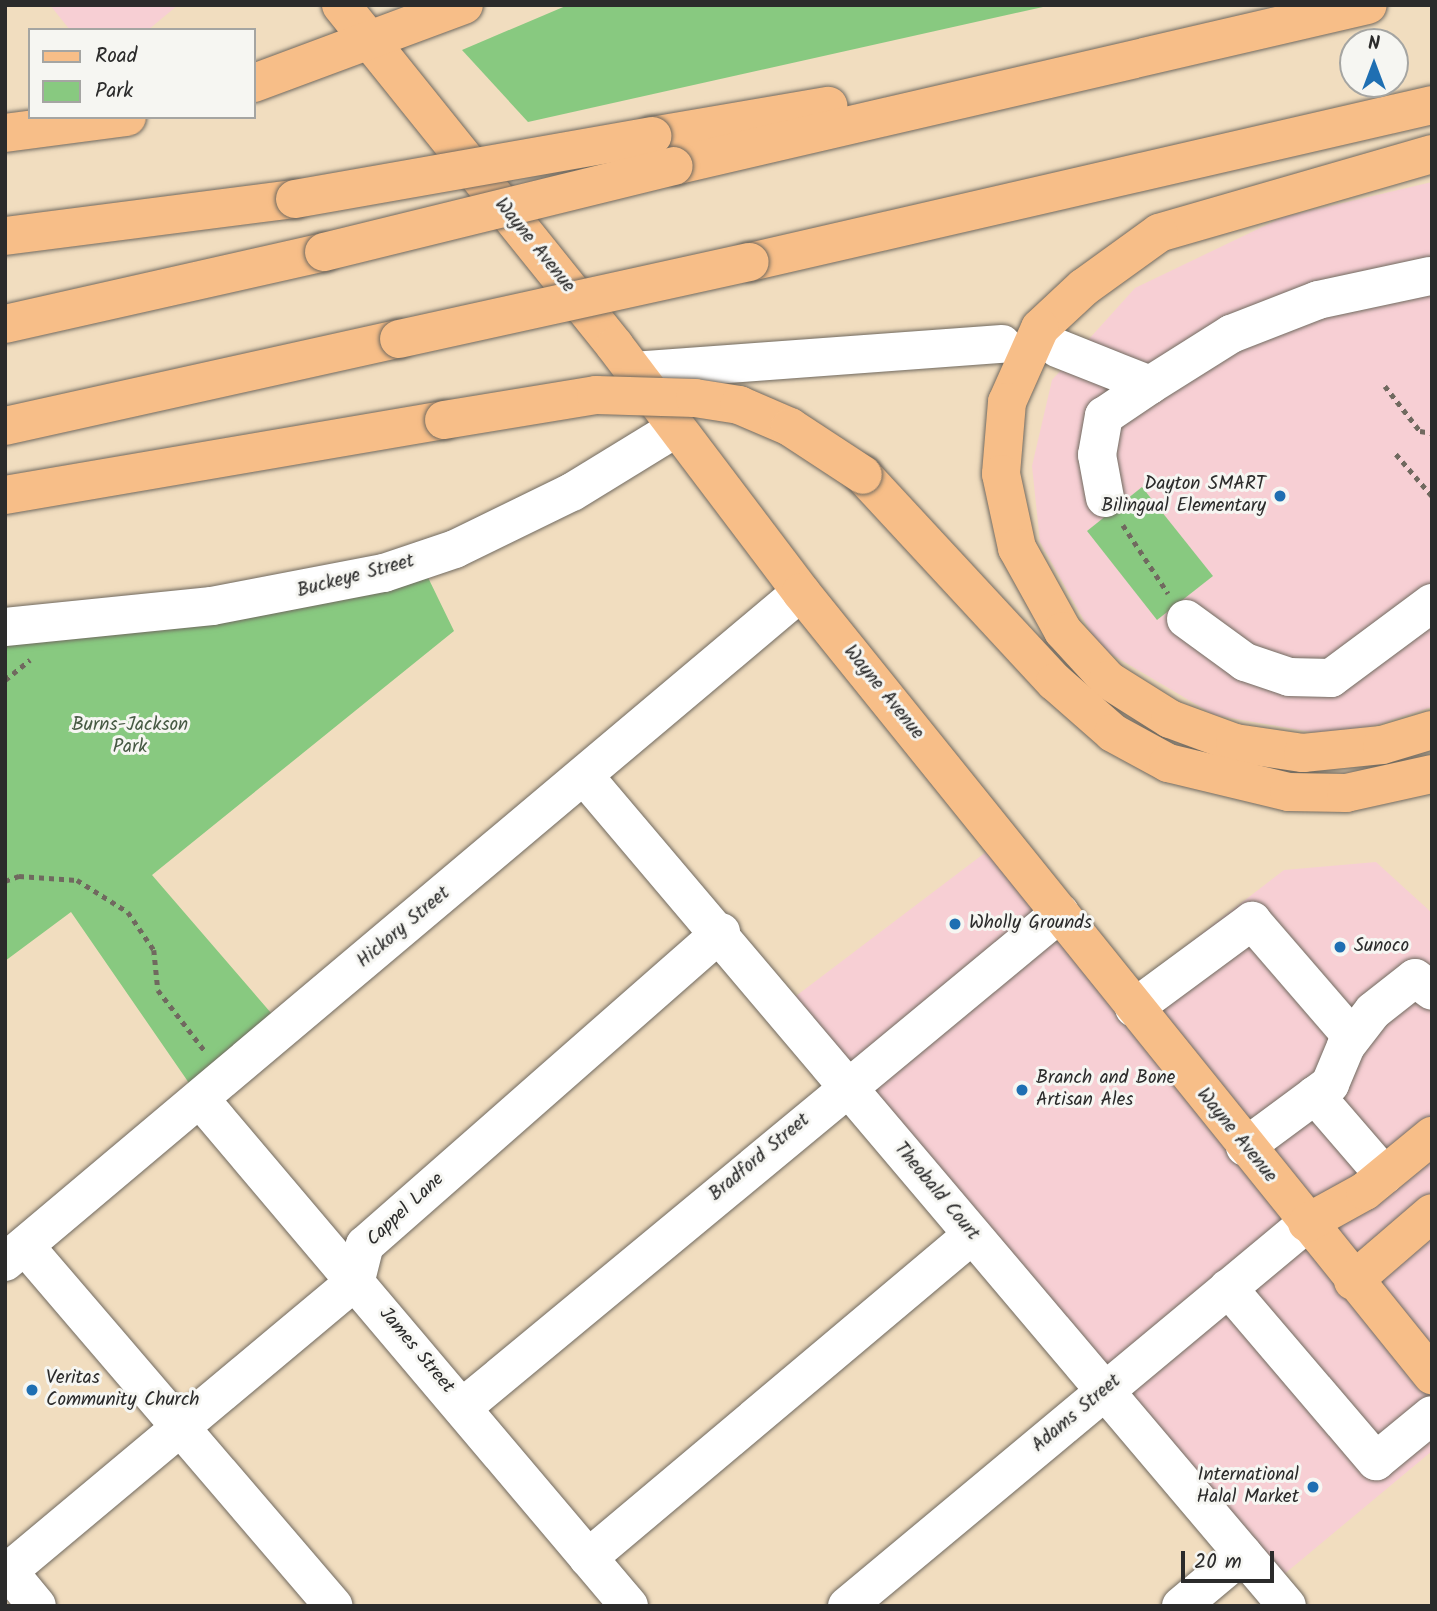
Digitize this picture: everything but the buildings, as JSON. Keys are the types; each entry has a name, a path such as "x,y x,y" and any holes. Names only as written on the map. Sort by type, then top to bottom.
{"main road":[{"name":"Wayne Avenue","path":"341,5 633,371 801,592 1133,1009 1432,1375"},
{"path":"256,82 464,5"},
{"path":"5,324 324,252 674,166 1368,5"},
{"path":"5,236 295,199 1237,35"},
{"path":"5,426 750,262 1432,105"},
{"path":"5,133 112,119"},
{"path":"1432,154 1159,233 1084,287 1040,328 1007,402 1002,474 1017,548 1063,631 1108,680 1170,719 1235,743 1303,753 1382,745 1432,730"},
{"path":"5,495 596,395 695,398 739,405 790,426 863,475 1055,682 1113,733 1168,763 1289,793 1346,793 1432,774"},
{"path":"1307,1223 1384,1175 1432,1136"},
{"path":"1353,1281 1432,1213"}],"street":[{"path":"1105,498 1097,455 1104,416 1150,385 1231,334 1318,300 1431,280"},
{"path":"633,371 1002,344"},
{"path":"1057,348 1150,385"},
{"name":"Buckeye Street","path":"5,627 212,606 384,573 455,549 572,492 675,429"},
{"name":"Hickory Street","path":"15,1254 585,777 801,592"},
{"path":"1186,619 1245,662 1289,677 1331,678 1432,603"},
{"name":"Theobald Court","path":"585,777 721,932 846,1085 1287,1606"},
{"name":"Bradford Street","path":"464,1407 846,1085 1059,913"},
{"path":"1133,1009 1252,921 1352,1037"},
{"name":"Cappel Lane","path":"356,1280 365,1245 721,932"},
{"path":"1245,1147 1330,1084 1352,1037 1373,1011 1415,978 1432,991"},
{"path":"1315,1095 1384,1175"},
{"name":"James Street","path":"201,1099 464,1407 629,1606"},
{"name":"Adams Street","path":"847,1606 1307,1223"},
{"path":"588,1558 972,1235"},
{"path":"15,1254 181,1428 334,1606"},
{"path":"37,1606 6,1571 356,1280"},
{"path":"1228,1288 1376,1461 1432,1415"},
{"path":"1181,1606 1243,1554"}],"path":[{"path":"1385,386 1420,431 1432,433"},
{"path":"1396,454 1432,496"},
{"path":"1105,498 1186,619"},
{"path":"5,680 30,665 30,655"},
{"path":"5,881 19,876 77,880 128,912 154,950 158,990 205,1050 201,1099"}],"shaded area":[{"path":"50,5 178,5 150,28 68,28"},
{"path":"1432,182 1432,707 1340,737 1214,715 1099,647 1040,542 1032,466 1052,380 1135,288 1283,217"},
{"path":"990,849 1110,1004 1284,870 1376,862 1432,913 1432,1451 1282,1576 788,1002"}],"green space":[{"path":"568,5 1052,5 528,122 462,50"},
{"path":"1142,487 1213,576 1157,620 1087,531"},
{"name":"Burns-Jackson Park","path":"420,561 454,631 152,875 284,1028 200,1099 71,912 5,961 5,627"}],"place":[{"name":"Dayton SMART Bilingual Elementary","path":"1280,496"},
{"name":"Wholly Grounds","path":"955,924"},
{"name":"Sunoco","path":"1340,947"},
{"name":"Branch and Bone Artisan Ales","path":"1022,1090"},
{"name":"Veritas Community Church","path":"32,1390"},
{"name":"International Halal Market","path":"1313,1487"}]}
